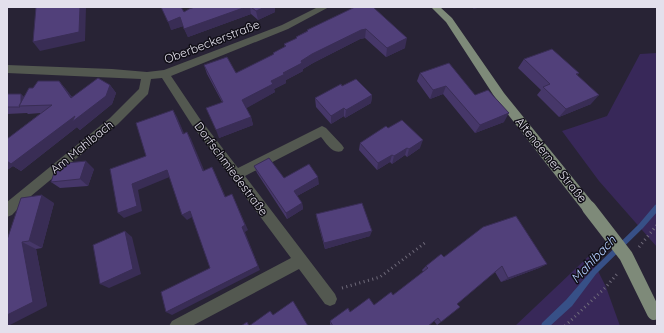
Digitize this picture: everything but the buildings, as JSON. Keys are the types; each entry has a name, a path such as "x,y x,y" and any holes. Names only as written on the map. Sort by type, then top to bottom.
{"main road":[{"name":"Altenderner Straße","path":"435,7 449,20 500,96 626,256 656,316"}],"street":[{"name":"Oberbeckerstraße","path":"7,70 112,73 147,76 165,74 285,27 326,7"},
{"name":"Dorfschmiedestraße","path":"165,74 196,122 328,296"},
{"name":"Am Mahlbach","path":"7,211 21,197 114,121 144,91 147,76"},
{"path":"236,175 322,131 338,148"},
{"path":"177,326 301,260"}],"path":[{"path":"638,248 657,225"},
{"path":"328,296 380,277 426,242"},
{"path":"565,326 606,287 620,270"}],"shaded area":[{"path":"657,53 657,247 599,181 562,131 607,116 640,54"},
{"path":"590,255 606,287 620,326 515,326"}],"waterway":[{"name":"Mahlbach","path":"545,326 569,303 594,272 641,226 657,207"}]}
